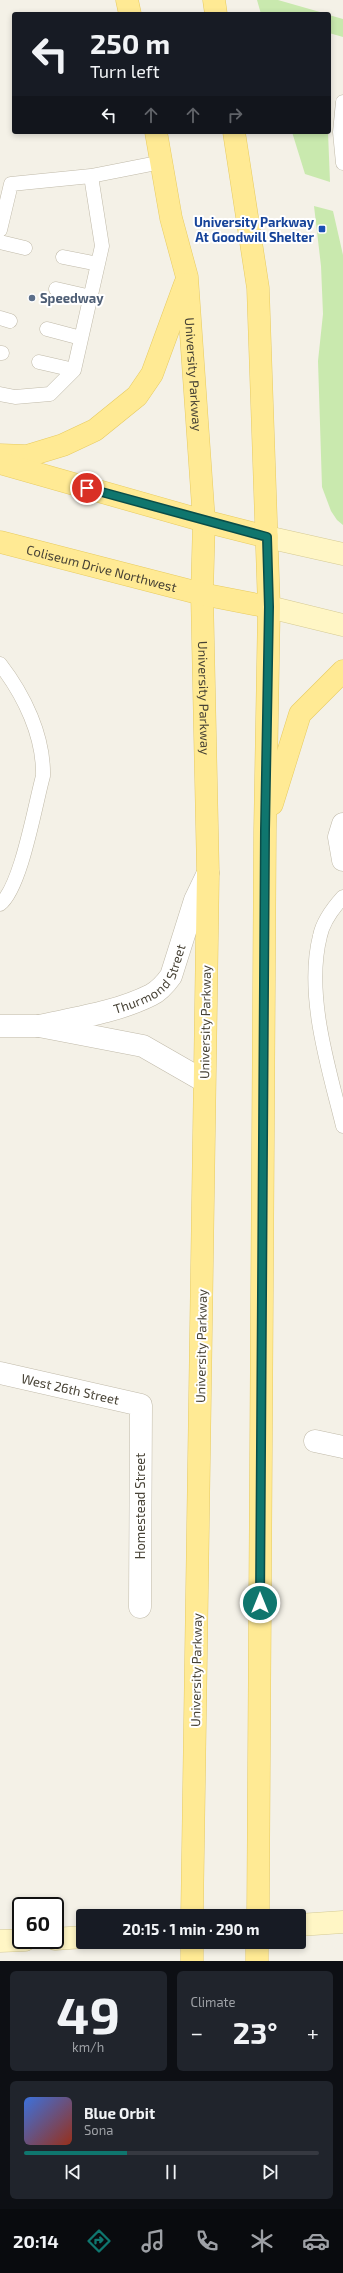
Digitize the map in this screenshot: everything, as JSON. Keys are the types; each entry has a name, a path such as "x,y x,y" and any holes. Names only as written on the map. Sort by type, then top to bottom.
{"main road":[{"path":"127,0 130,12"},
{"path":"214,0 216,12"},
{"name":"University Parkway","path":"156,134 171,218 188,277 204,521 202,594 207,728 208,873 192,1909"},
{"path":"234,134 258,288 269,607 265,830 258,1909"},
{"path":"0,455 26,456 64,445 95,430 137,396 152,374 188,277"},
{"path":"0,463 204,521 267,537"},
{"name":"Coliseum Drive Northwest","path":"0,542 202,594 269,607"},
{"path":"265,830 300,714 343,671"},
{"path":"192,1949 192,1961"},
{"path":"257,1949 257,1961"}],"street":[{"path":"267,537 343,554"},
{"path":"269,607 343,625"},
{"path":"343,824 339,837 343,860"},
{"name":"Thurmond Street","path":"39,1026 117,1008 152,995 163,986 171,976 195,900 208,873"},
{"name":"Thurmond Street","path":"0,1026 39,1026 143,1046 204,1081"},
{"name":"West 26th Street","path":"0,1373 141,1405"},
{"name":"Homestead Street","path":"140,1606 141,1405"},
{"path":"315,1440 343,1447"},
{"path":"306,1925 343,1922"},
{"path":"64,1938 76,1938"},
{"path":"0,1941 12,1941"}],"lane":[{"path":"343,102 340,132 343,163"},
{"path":"0,230 11,184 90,176 162,162"},
{"path":"0,394 15,397 50,394 74,370 102,246 90,176"},
{"path":"0,242 25,248"},
{"path":"63,257 98,264"},
{"path":"56,289 91,297"},
{"path":"47,329 81,338"},
{"path":"39,362 74,370"},
{"path":"0,664 31,719 43,758 43,776 15,883 6,899 0,904"},
{"path":"343,897 327,917 320,935 316,956 318,1022 343,1126"}],"green space":[{"path":"257,0 278,0 320,12 260,12"},
{"path":"331,16 343,19 343,37 331,34"},
{"path":"293,134 328,134 330,182 305,174"},
{"path":"314,206 333,211 343,255 343,525 337,520 331,511 322,487 318,361 323,314 321,266"}],"place":[{"name":"University Parkway At Goodwill Shelter","path":"322,229"},
{"name":"Speedway","path":"32,298"}],"route":[{"path":"87,488 267,537 269,607 265,830 260,1603"}]}
